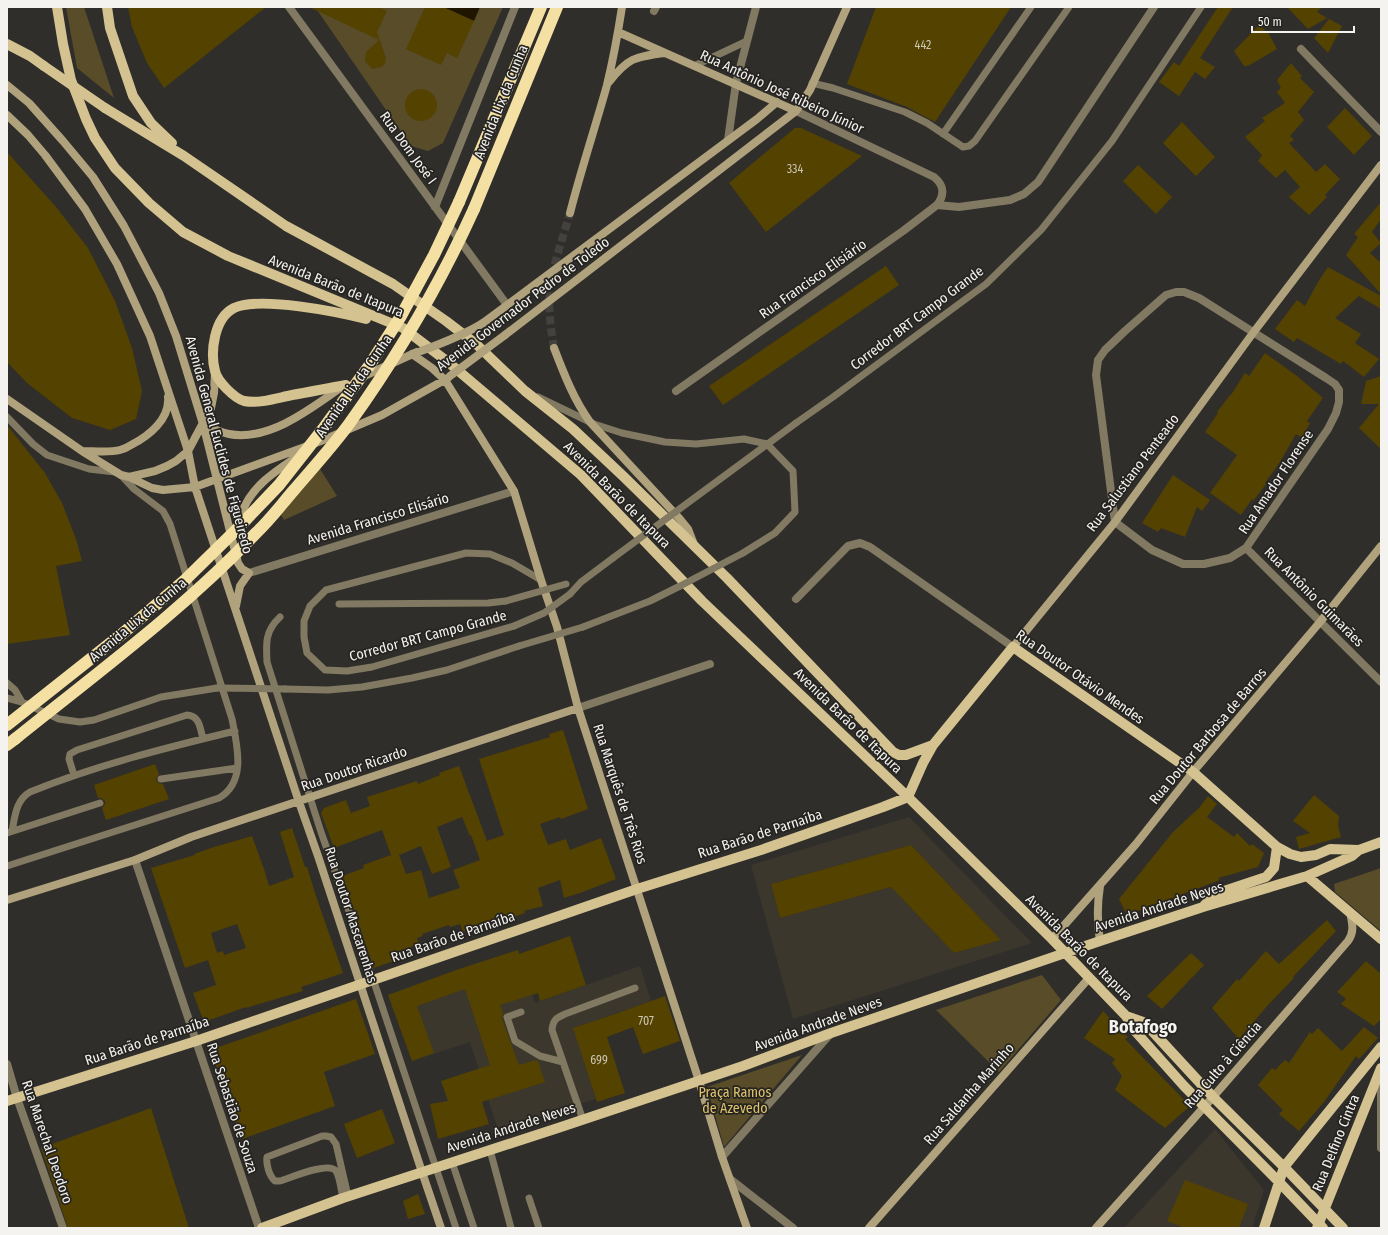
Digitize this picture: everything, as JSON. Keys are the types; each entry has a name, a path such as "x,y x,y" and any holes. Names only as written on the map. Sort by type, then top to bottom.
{"highway":[{"path":"524,51 537,7"},
{"name":"Avenida Lix da Cunha","path":"7,725 122,634 185,580 279,485 323,429 369,366 404,309 434,255 459,202 524,51 541,7"},
{"name":"Avenida Lix da Cunha","path":"11,742 156,626 209,580 257,533 348,426 412,327 445,268 474,209 557,7"}],"main road":[{"name":"Avenida Barão de Itapura","path":"57,7 71,80 86,119 95,138 115,168 149,203 183,232 228,256 403,328 448,362 581,475 702,601 908,797 1052,939 1126,1016 1135,1031 1204,1107 1323,1228"},
{"path":"107,7 110,28 133,96 151,123 184,156"},
{"path":"570,213 580,174 607,85 622,7"},
{"name":"Avenida Governador Pedro de Toledo","path":"7,399 82,451 122,475 141,484 162,490 195,487 320,441 382,415 447,378 796,111 812,83 847,7"},
{"name":"Rua Antônio José Ribeiro Júnior","path":"618,32 736,83 796,111"},
{"path":"7,44 30,56 105,108 184,156"},
{"path":"607,85 620,68 628,62 645,56 664,53"},
{"name":"Avenida General Euclides de Figueiredo","path":"7,86 29,103 93,177 124,226 162,300 176,336 203,424 240,566 249,573"},
{"name":"Avenida Governador Pedro de Toledo","path":"203,424 220,432 240,435 257,434 271,430 308,411 346,384 412,354 454,339 471,331 757,119 777,102"},
{"path":"7,115 41,150 86,208 117,264 150,336 168,392 169,403 164,417 152,432 120,450 82,451"},
{"name":"Avenida Barão de Itapura","path":"184,156 286,226 393,284 446,320 476,344 525,391 587,442 727,578 893,752 899,755 906,755 933,745"},
{"name":"Rua Salustiano Penteado","path":"908,797 923,763 933,745 1116,522 1253,333 1381,165"},
{"path":"122,475 155,471 176,461 188,451 213,402 215,372 213,349 216,334 221,321 234,308 247,304 284,305 346,314 403,328"},
{"path":"554,348 564,376 581,409 590,422 679,518 688,529 695,548"},
{"name":"Rua Marquês de Três Rios","path":"412,354 447,378 514,491 557,627 578,708 699,1081 722,1157 747,1228"},
{"path":"215,372 222,384 235,396 242,400 255,402 346,384"},
{"name":"Rua Doutor Mascarenhas","path":"168,392 188,451 195,487 235,611 441,1228"},
{"path":"236,552 242,511 254,491 268,476 320,441"},
{"name":"Rua Doutor Barbosa de Barros","path":"1052,939 1136,844 1193,772 1320,622 1381,546"},
{"path":"235,611 240,586 249,573"},
{"name":"Rua Doutor Otávio Mendes","path":"1013,647 1193,772 1277,847 1290,854 1301,857 1316,855 1330,849 1358,850"},
{"name":"Rua Doutor Ricardo","path":"7,900 135,860 191,837 578,708"},
{"name":"Rua Barão de Parnaíba","path":"7,1101 196,1041 637,889 761,850 908,797"},
{"name":"Avenida Andrade Neves","path":"262,1228 346,1197 699,1081 831,1033 1100,941 1203,907 1308,876 1352,856 1358,850 1381,842"},
{"path":"1203,907 1215,894 1266,877 1274,868 1277,847"},
{"path":"1308,876 1381,939"},
{"path":"1100,941 1097,902 1101,885"},
{"name":"Rua Culto à Ciência","path":"1096,1228 1213,1097 1348,941 1353,934 1350,912"},
{"name":"Rua Saldanha Marinho","path":"869,1228 1088,978"},
{"name":"Avenida Barão de Itapura","path":"1126,1016 1143,1022 1213,1097 1284,1167 1342,1228"},
{"path":"1264,1228 1284,1167 1381,1047"},
{"name":"Rua Delfino Cintra","path":"1317,1228 1381,1068"}],"street":[{"name":"Rua Dom José I","path":"289,7 507,305"},
{"path":"435,207 515,7"},
{"path":"728,140 736,83 756,7"},
{"path":"937,205 959,208 1010,200 1024,194 1038,182 1154,7"},
{"path":"1301,49 1381,132"},
{"name":"Rua Antônio José Ribeiro Júnior","path":"796,111 934,177 940,182 942,187 941,197 937,205"},
{"name":"Rua Francisco Elisiário","path":"676,391 903,231 937,205"},
{"name":"Rua Amador Florense","path":"1176,292 1184,292 1199,298 1253,333 1335,384 1339,390 1336,413 1328,429 1246,548 1230,558 1204,564 1183,564 1152,550 1116,522 1096,375 1098,360 1105,350 1166,295 1176,292"},
{"name":"Avenida Francisco Elisário","path":"249,573 514,491"},
{"name":"Rua Doutor Otávio Mendes","path":"796,599 848,546 860,543 870,547 1013,647"},
{"name":"Rua Antônio Guimarães","path":"1246,548 1381,682"},
{"name":"Rua Doutor Ricardo","path":"578,708 710,664"},
{"name":"Rua Sebastião de Souza","path":"135,860 259,1228"},
{"path":"722,1157 831,1033"},
{"name":"Rua Marechal Deodoro","path":"7,1064 17,1098 63,1228"},
{"path":"1381,1068 1381,1148"},
{"path":"730,1179 793,1228"}],"lane":[{"path":"943,134 1031,7"},
{"path":"812,83 833,88 905,112 917,117 963,147 969,146 975,141 1069,7"},
{"name":"Corredor BRT Campo Grande","path":"541,580 512,563 490,554 466,553 326,590 310,606 304,621 304,637 307,653 324,670 347,672 372,668 514,626 544,613 570,594 581,582 613,558 986,284 1042,230 1112,141 1201,7"},
{"path":"694,66 747,41"},
{"path":"7,698 22,702 59,718 80,722 94,720 161,697 217,688 328,690 412,678 447,670 583,627 618,615 650,601 742,553 775,533 795,512 793,471 767,444 744,439 696,444 665,442 622,433 590,422 525,391"},
{"path":"7,418 46,455 89,469 122,475 137,492 163,511 170,524 232,719 238,746 238,768 232,787 225,795 7,866"},
{"name":"Corredor BRT Campo Grande","path":"339,604 488,603 506,601 566,584 581,582"},
{"path":"280,617 272,624 266,640 267,662 321,832 373,979 456,1228"},
{"path":"7,683 15,690 22,702"},
{"path":"74,775 69,759 70,754 76,750 187,715 193,715 198,720 203,739"},
{"path":"10,832 19,800 25,795 74,775 152,751 235,731"},
{"path":"161,779 238,768"},
{"path":"10,832 100,802"},
{"path":"583,1120 552,1030 553,1025 556,1018 635,988"},
{"path":"521,1012 507,1017 515,1041 540,1056 563,1062"},
{"path":"322,1136 331,1137 336,1144 346,1197 336,1172 332,1168 322,1167 280,1181 275,1181 270,1174 266,1161 267,1156 322,1136"},
{"path":"490,1150 511,1228"},
{"path":"452,1162 474,1228"},
{"path":"530,1198 539,1228"}],"shaded area":[{"path":"443,7 480,7 474,21"},
{"path":"909,817 1032,943 793,1019 751,865","holes":["911,845 1001,940 954,953 891,887 780,918 771,884"]},
{"path":"518,950 535,1003 640,966 651,1001 574,1028 596,1099 498,1130 470,1042 412,1061 388,995"},
{"path":"1215,1129 1264,1190 1252,1228 1124,1228"}],"green space":[{"path":"66,7 84,7 114,98 77,68"},
{"path":"315,7 503,7 443,143 428,151 411,146"},
{"path":"320,469 337,496 284,520 279,512"},
{"path":"1381,868 1381,931 1335,892 1334,884"},
{"path":"1042,975 1061,1000 999,1072 936,1010"},
{"name":"Praça Ramos de Azevedo","path":"802,1055 724,1147 707,1087"}],"building":[{"path":"128,7 266,7 164,88 147,63 132,27"},
{"path":"309,7 378,7 387,11 377,32 386,58 385,64 381,67 373,69 365,61 366,52 379,40"},
{"path":"425,7 443,7 474,21 457,58 447,53 441,65 406,49"},
{"path":"876,7 1011,7 935,122 907,107 847,84"},
{"path":"1218,7 1233,7 1200,58 1215,67 1205,79 1195,72 1179,96 1159,82 1174,62 1179,66"},
{"path":"1287,7 1322,7 1317,12 1327,18 1308,29"},
{"path":"1329,19 1342,26 1328,53 1314,38"},
{"path":"1259,25 1269,34 1277,49 1248,66 1244,66 1234,51"},
{"path":"1291,63 1302,76 1300,78 1314,92 1298,112 1304,120 1290,136 1294,140 1289,143 1316,172 1325,164 1340,179 1325,195 1327,197 1309,215 1289,197 1300,187 1285,170 1276,178 1258,161 1262,155 1245,137 1265,121 1262,118 1285,103 1277,92 1281,88 1277,80"},
{"path":"421,89 430,92 434,96 437,105 434,114 430,118 421,121 412,118 408,114 405,105 408,96 412,92"},
{"path":"1345,108 1372,136 1354,155 1327,127"},
{"path":"1182,122 1215,157 1196,176 1163,143"},
{"path":"795,128 801,128 862,156 766,232 729,183"},
{"path":"7,152 56,207 88,248 115,301 132,348 142,391 136,419 110,430 72,418 27,383 7,362"},
{"path":"1138,165 1172,197 1156,214 1123,181"},
{"path":"1381,202 1381,219 1372,232 1381,243 1370,253 1381,263 1381,294 1346,255 1358,237 1354,234"},
{"path":"886,266 899,285 723,405 709,386"},
{"path":"1328,267 1381,296 1381,309 1359,296 1335,318 1361,334 1355,343 1379,359 1364,377 1343,361 1341,364 1297,338 1294,342 1275,329 1297,300 1305,306"},
{"path":"1265,353 1297,376 1323,398 1307,421 1310,423 1302,438 1296,434 1280,462 1265,483 1266,484 1253,501 1252,499 1241,515 1210,493 1237,455 1205,432 1218,413 1217,412 1231,395 1245,373 1249,376"},
{"path":"1381,376 1381,449 1359,428 1379,404 1361,404 1366,381"},
{"path":"7,425 45,473 62,503 76,539 82,561 56,566 70,635 7,644"},
{"path":"1173,475 1210,500 1202,511 1197,507 1185,537 1161,528 1158,532 1142,523"},
{"path":"563,730 588,809 561,819 560,817 540,824 548,845 566,839 570,850 601,838 616,879 564,898 560,880 538,888 543,906 524,911 525,913 514,917 514,920 484,931 482,926 463,932 460,924 450,927 449,925 422,934 423,936 417,938 419,944 397,952 399,959 374,968 342,876 364,868 363,865 391,855 382,830 334,848 321,813 324,808 346,800 351,813 370,806 367,797 417,781 418,784 440,775 439,773 459,766 487,841 504,835 479,759 550,737 549,734","holes":["462,817 470,836 471,835 480,860 453,870 460,888 429,898 421,870 406,874 399,855 421,846 432,874 451,867 437,827"]},
{"path":"155,764 159,774 156,780 163,784 169,799 106,820 102,808 105,801 98,798 94,785"},
{"path":"1314,795 1339,816 1338,825 1341,837 1299,849 1296,837 1310,833 1293,821"},
{"path":"1208,796 1217,804 1207,817 1234,837 1237,833 1250,846 1252,844 1264,853 1258,867 1218,878 1220,880 1127,915 1119,899 1173,832 1199,808"},
{"path":"292,828 305,867 307,867 343,973 301,987 303,991 246,1007 204,1022 193,993 216,985 208,960 185,968 151,868 252,836 269,886 294,877 280,832","holes":["237,924 246,948 224,955 223,951 217,953 211,933"]},
{"path":"911,845 1001,940 954,953 891,887 780,918 771,884"},
{"path":"1327,920 1336,931 1293,977 1294,978 1268,1005 1239,1039 1212,1008 1237,979 1239,981 1266,951 1279,964"},
{"path":"570,936 586,985 540,1001 538,993 500,1005 503,1014 502,1019 519,1065 536,1060 538,1061 545,1082 482,1102 489,1124 438,1139 430,1104 448,1101 441,1081 490,1065 465,989 417,1006 434,1053 412,1061 388,995 459,969 518,950 519,954"},
{"path":"1191,953 1204,965 1162,1009 1147,996"},
{"path":"1366,961 1381,974 1381,1019 1374,1026 1341,1004 1346,999 1337,992"},
{"path":"665,996 680,1041 643,1054 633,1027 607,1037 625,1093 597,1102 573,1028"},
{"path":"356,999 375,1054 324,1072 335,1106 242,1139 210,1050"},
{"path":"1103,1011 1128,1037 1125,1039 1190,1106 1165,1128 1115,1090 1122,1076 1112,1063 1115,1059 1084,1038"},
{"path":"1364,1027 1378,1038 1359,1059 1356,1056 1324,1102 1299,1131 1279,1114 1283,1110 1258,1085 1272,1068 1275,1070 1285,1060 1289,1063 1310,1032 1312,1034 1318,1028 1342,1051"},
{"path":"151,1108 189,1228 68,1228 41,1148"},
{"path":"382,1109 395,1143 357,1158 344,1124"},
{"path":"1185,1180 1248,1204 1239,1228 1185,1228 1167,1221"},
{"path":"418,1194 425,1214 408,1219 403,1201"}],"tunnel":[{"path":"554,348 549,297 551,280 570,213"}],"district":[{"name":"Botafogo","path":"1143,1027"}]}
